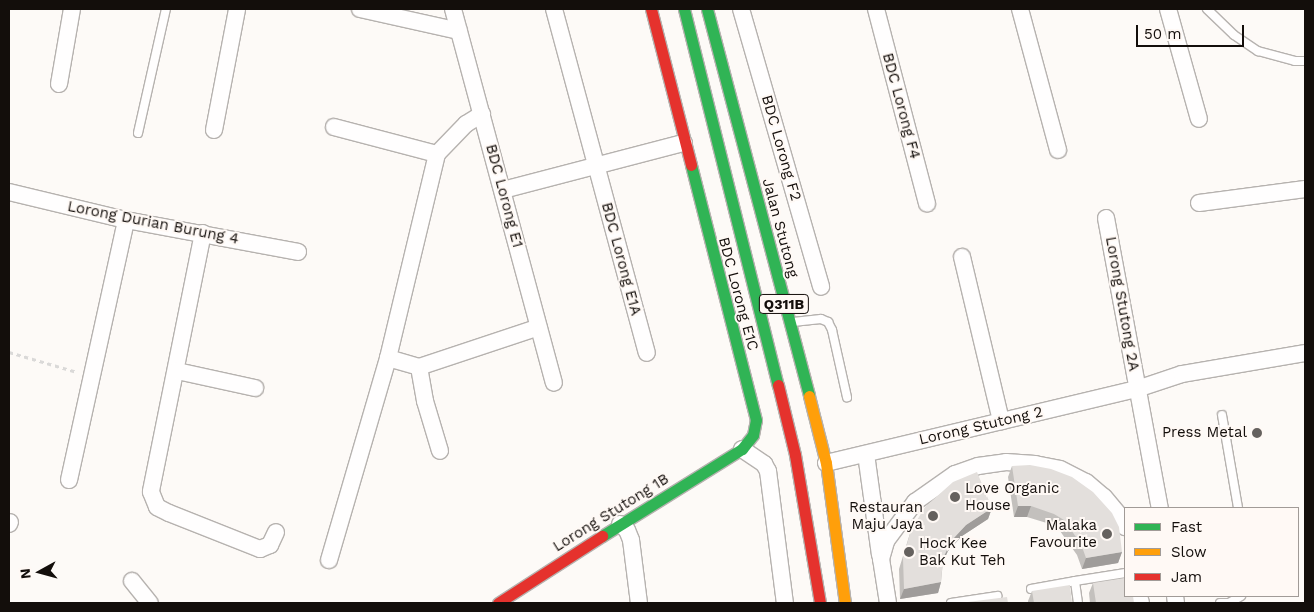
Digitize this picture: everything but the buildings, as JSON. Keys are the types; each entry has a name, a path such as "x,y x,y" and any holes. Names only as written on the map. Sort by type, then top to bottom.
{"main road":[{"name":"BDC Lorong E1C","path":"651,9 756,420 753,435 742,449"},
{"path":"684,9 795,456 820,603"},
{"name":"Jalan Stutong","path":"707,9 826,463 845,603"},
{"name":"Lorong Stutong 1B","path":"498,603 620,524 742,449"},
{"path":"838,603 839,565"}],"street":[{"path":"59,84 72,9"},
{"path":"214,130 237,9"},
{"path":"360,9 459,31"},
{"name":"BDC Lorong E1","path":"453,9 554,383"},
{"name":"BDC Lorong E1A","path":"554,9 647,353"},
{"name":"BDC Lorong F2","path":"741,9 821,288"},
{"name":"BDC Lorong F4","path":"876,9 927,203"},
{"path":"1020,9 1058,150"},
{"path":"1168,9 1199,119"},
{"path":"329,560 388,358 437,154 466,124 482,114"},
{"path":"334,127 437,154"},
{"path":"503,190 684,143"},
{"path":"1199,203 1305,189"},
{"name":"Lorong Durian Burung 4","path":"9,192 126,220 298,252"},
{"name":"Lorong Stutong 2A","path":"1106,218 1160,507"},
{"path":"69,480 126,220"},
{"path":"203,233 152,492 157,507 260,548 270,545 276,532"},
{"path":"962,257 1001,421"},
{"path":"388,358 419,367 539,327"},
{"name":"Lorong Stutong 2","path":"826,463 1137,389 1182,374 1305,353"},
{"path":"419,367 424,401 440,451"},
{"path":"177,371 255,388"},
{"path":"742,449 764,464 768,471 786,603"},
{"path":"866,454 888,603"},
{"path":"881,559 886,541 915,502 955,474 978,466 1006,462 1035,464 1060,469 1086,482 1104,497 1121,517 1124,524"},
{"path":"620,524 627,530 631,540 639,603"},
{"path":"132,580 150,603"}],"lane":[{"path":"138,133 166,9"},
{"path":"1207,9 1234,35 1258,51 1294,61 1305,61"},
{"path":"789,322 822,319 828,322 832,330 847,397"},
{"path":"1222,415 1238,507"},
{"path":"1031,589 1124,573"},
{"path":"1075,581 1078,603"},
{"path":"947,603 997,596"},
{"path":"1220,603 1229,603 1238,597"}],"path":[{"path":"9,352 92,376"}],"traffic: fast":[{"path":"684,9 778,385"},
{"path":"707,9 809,396"},
{"path":"602,536 742,449 753,435 756,420 691,165"}],"traffic: slow":[{"path":"809,396 826,463 845,603"}],"traffic: jam":[{"path":"651,9 691,165"},
{"path":"778,385 795,455 820,603"},
{"path":"498,603 602,536"}],"place":[{"name":"Press Metal","path":"1257,433"},
{"name":"Love Organic House","path":"955,497"},
{"name":"Restauran Maju Jaya","path":"933,516"},
{"name":"Malaka Favourite","path":"1107,534"},
{"name":"Hock Kee Bak Kut Teh","path":"909,552"}]}
